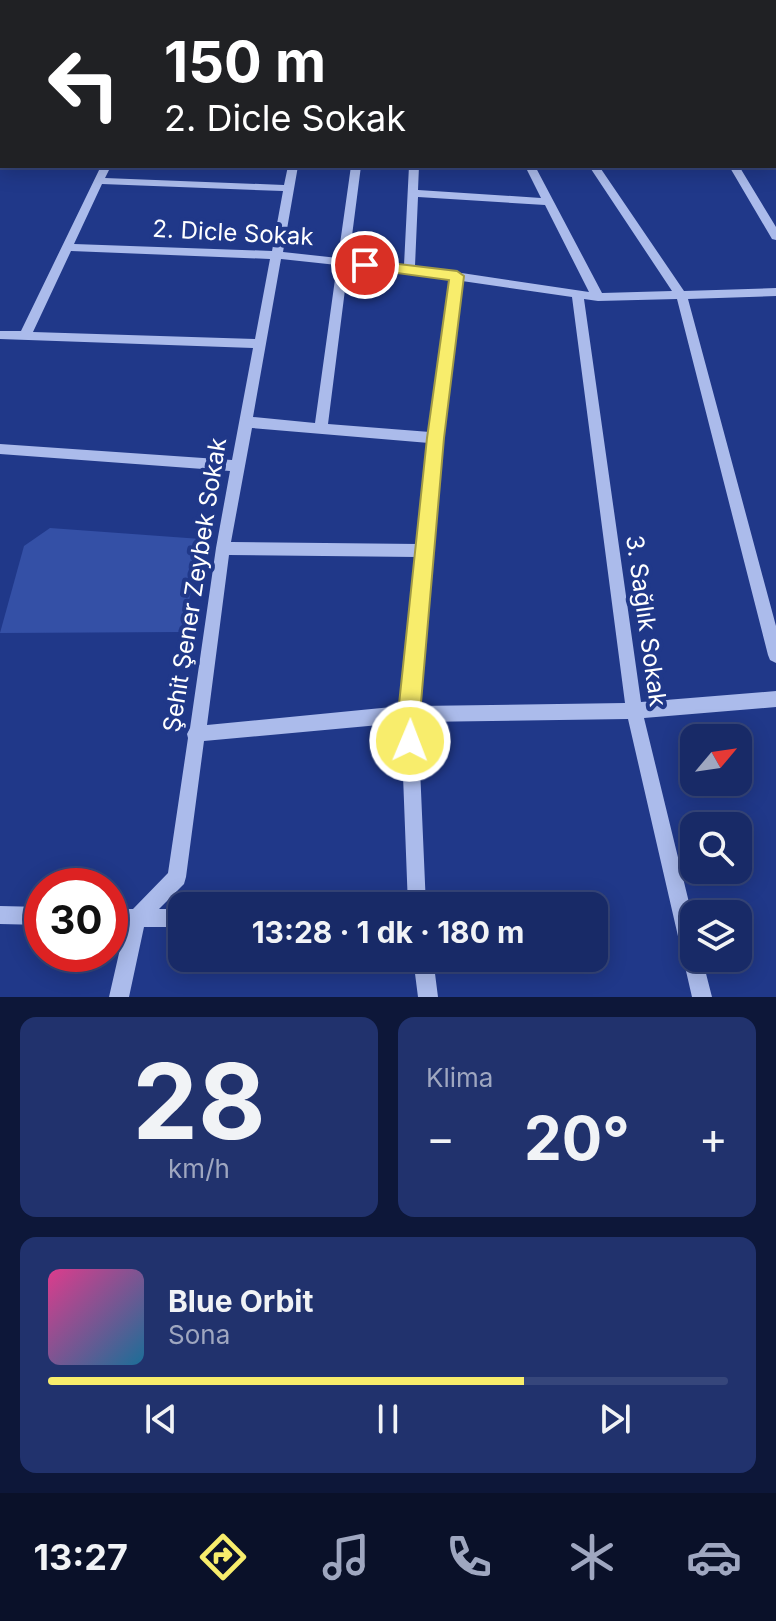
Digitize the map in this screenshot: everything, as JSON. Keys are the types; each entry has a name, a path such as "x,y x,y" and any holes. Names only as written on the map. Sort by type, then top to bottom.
{"street":[{"path":"25,335 105,168"},
{"name":"Şehit Şener Zeybek Sokak","path":"136,919 177,877 223,548 293,168"},
{"path":"321,428 356,168"},
{"path":"409,269 414,168"},
{"path":"531,168 598,297"},
{"path":"595,168 682,297 776,655"},
{"path":"735,168 776,236"},
{"path":"100,181 289,188"},
{"path":"413,193 549,202"},
{"name":"2. Dicle Sokak","path":"68,247 276,255 409,269 598,297 776,292"},
{"path":"416,892 409,714 436,438 457,276"},
{"name":"3. Sağlık Sokak","path":"577,294 634,711 702,997"},
{"path":"0,335 259,344"},
{"path":"246,422 436,438"},
{"path":"0,449 238,466"},
{"path":"223,548 427,551"},
{"path":"195,734 409,714 634,711 776,699"},
{"path":"0,915 24,916"},
{"path":"128,919 168,918"},
{"path":"119,997 136,919"},
{"path":"425,972 428,997"}],"shaded area":[{"path":"50,528 201,539 183,632 0,633 24,546"}],"route":[{"path":"365,265 457,276 436,438 409,714 410,741"}]}
